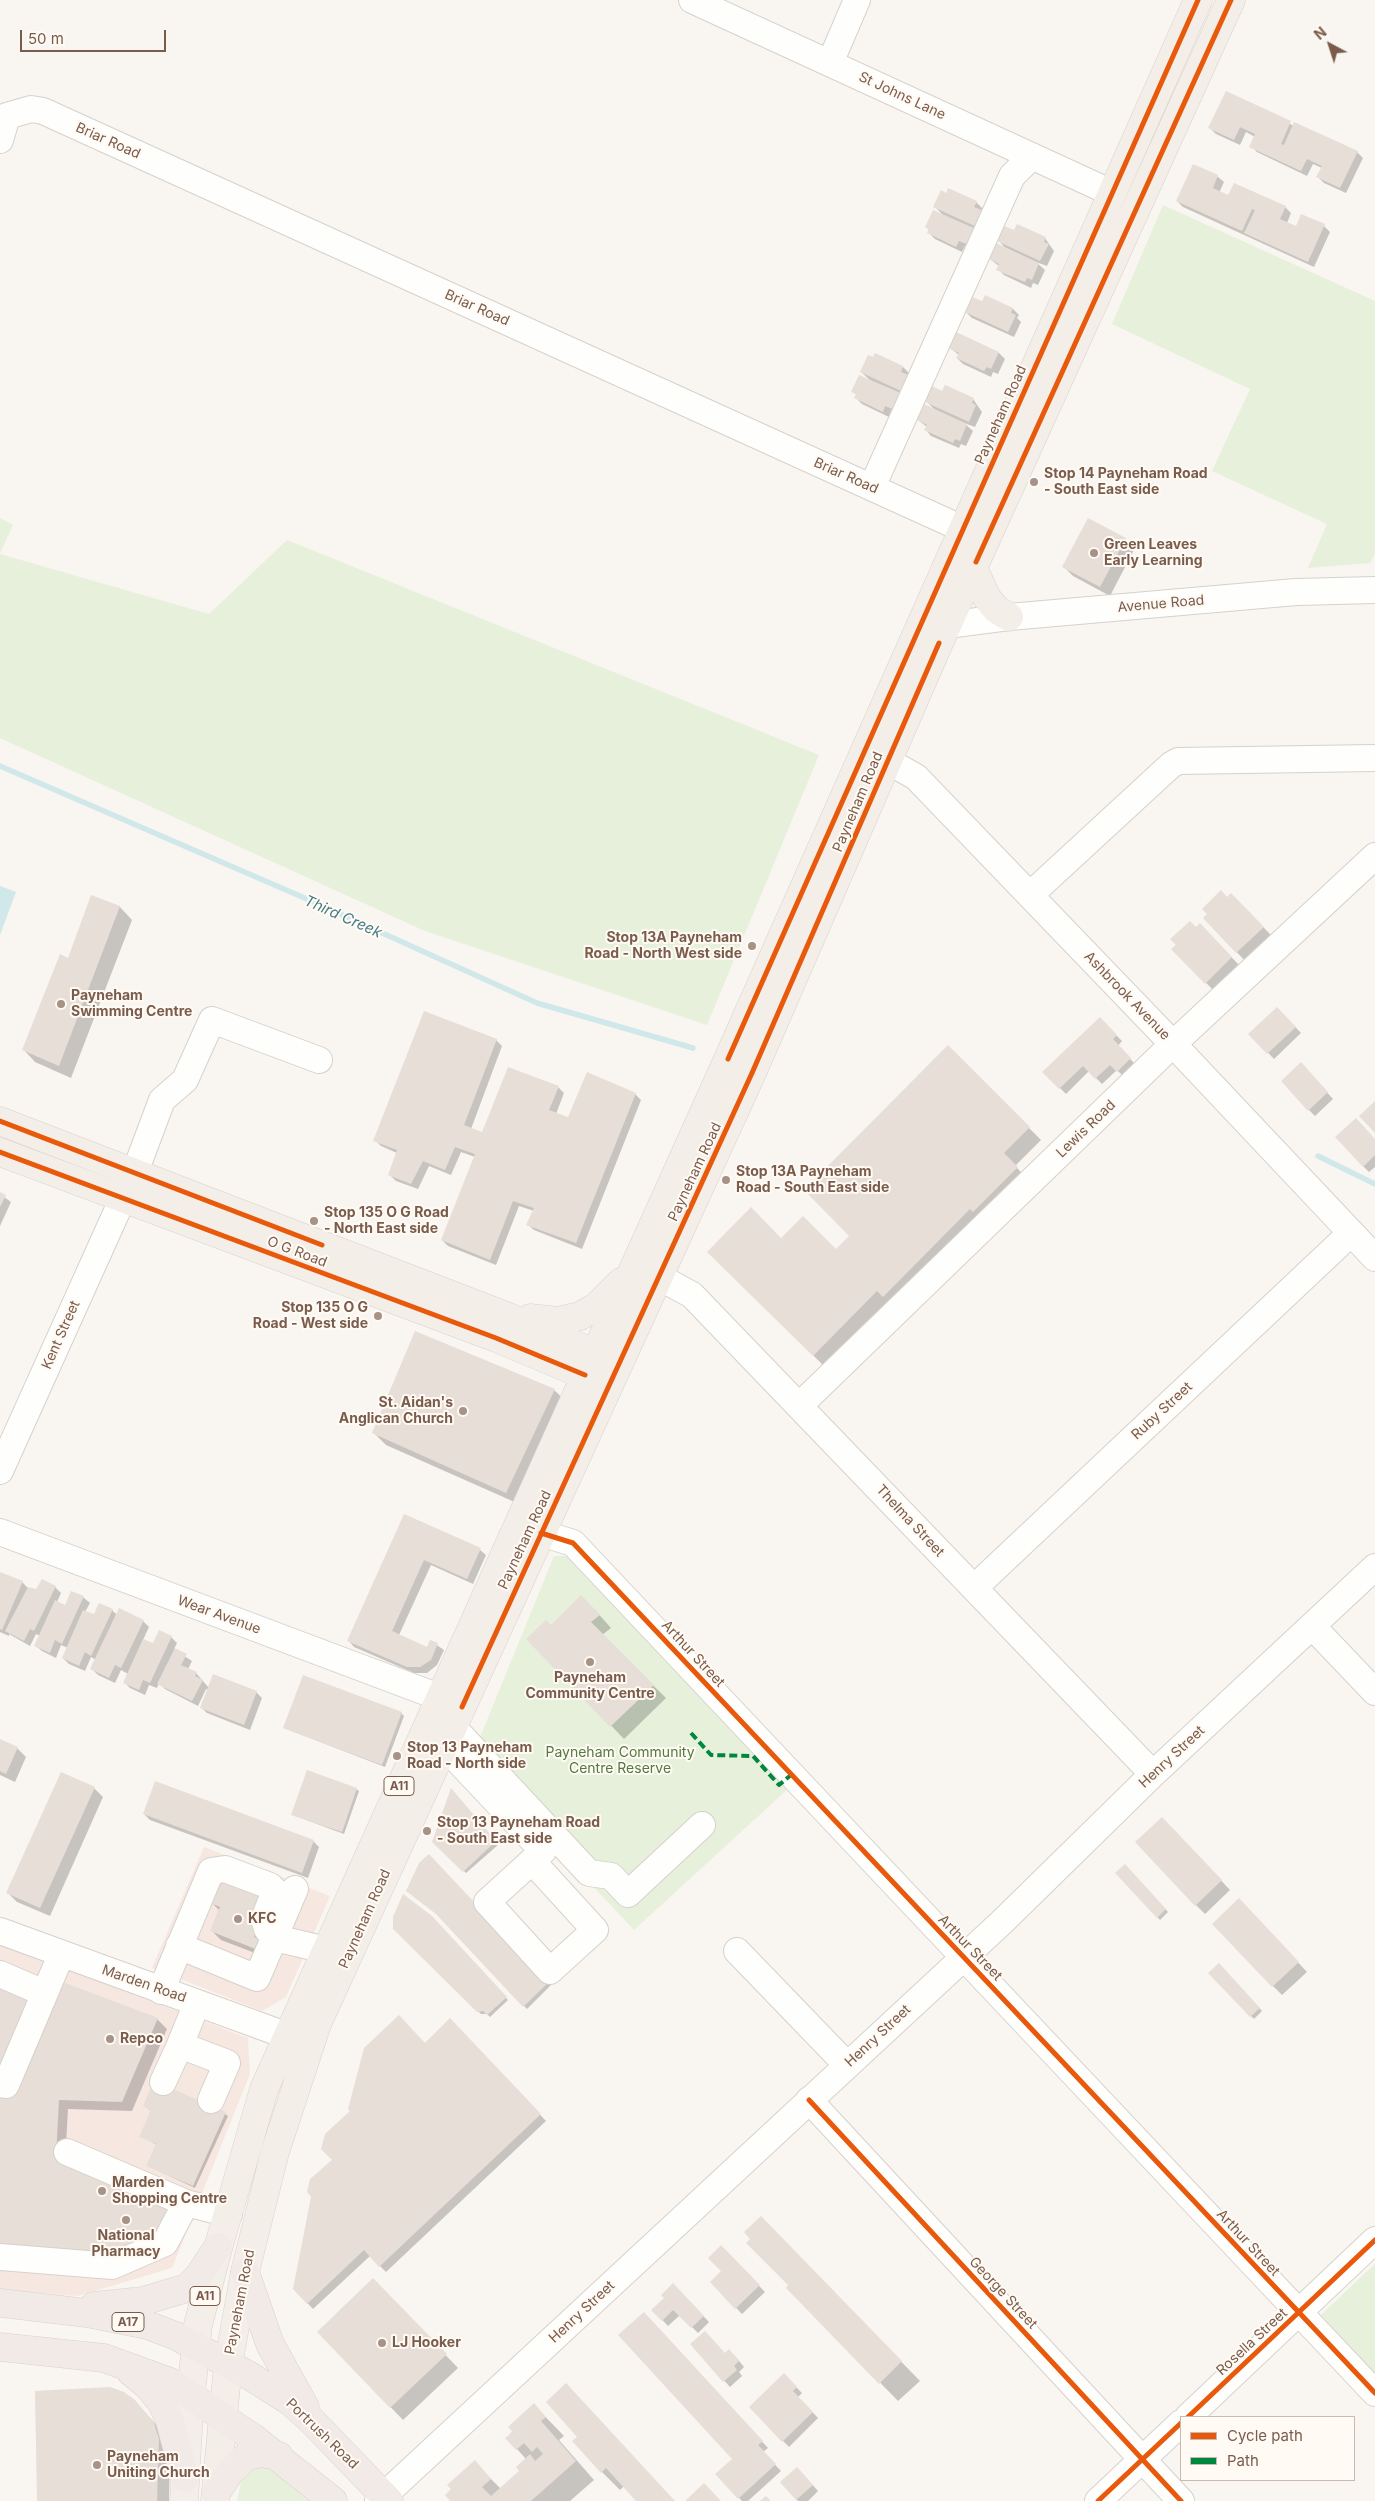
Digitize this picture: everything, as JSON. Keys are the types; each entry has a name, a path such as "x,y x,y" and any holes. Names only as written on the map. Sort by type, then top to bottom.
{"highway":[{"path":"58,2310 143,2301 182,2290 198,2277 218,2247"},
{"path":"245,2272 270,2344 311,2420"},
{"name":"A17","path":"0,2303 58,2310 147,2326 176,2336 194,2346"},
{"name":"Portrush Road","path":"194,2346 268,2386 311,2420 384,2499"},
{"path":"0,2347 104,2358 170,2382 279,2456 333,2501"},
{"path":"122,2364 148,2386 162,2404 170,2421 184,2490"},
{"path":"216,2497 230,2472 246,2456 260,2453 279,2456"}],"main road":[{"name":"Payneham Road","path":"184,2490 194,2346 218,2247 264,2089 439,1697 602,1370 659,1277 752,1073 875,759 902,668 1198,0"},
{"name":"Payneham Road","path":"216,2497 228,2364 245,2272 275,2152 317,2024 541,1533 602,1370 633,1271 875,759 947,625 1232,0"},
{"path":"992,465 1012,432 1028,426 1036,430"},
{"path":"973,568 987,598 996,609 1009,617"},
{"path":"902,668 920,641 947,625 936,594 938,585"},
{"name":"O G Road","path":"0,1121 509,1317 602,1370"},
{"name":"O G Road","path":"0,1152 496,1338 602,1370"},
{"path":"123,1198 135,1172"},
{"path":"509,1317 558,1321 580,1316 604,1300 633,1271"}],"street":[{"name":"St Johns Lane","path":"692,0 1112,193"},
{"path":"830,63 857,0"},
{"name":"Briar Road","path":"2,118 31,108 42,111 963,529"},
{"path":"872,487 1012,176 1032,156"},
{"name":"Avenue Road","path":"947,625 1009,617 1296,592 1375,590"},
{"path":"1030,896 1171,765 1178,761 1375,758"},
{"name":"Ashbrook Avenue","path":"875,759 916,777 1173,1044 1375,1258"},
{"name":"Lewis Road","path":"800,1405 1173,1044 1375,856"},
{"path":"135,1172 162,1100 185,1080 212,1020 319,1060"},
{"name":"Kent Street","path":"0,1471 123,1198"},
{"name":"Ruby Street","path":"974,1588 1351,1233"},
{"name":"Thelma Street","path":"659,1277 692,1294 1153,1774"},
{"name":"Wear Avenue","path":"0,1532 439,1697"},
{"name":"Arthur Street","path":"541,1533 573,1542 1375,2393"},
{"name":"Henry Street","path":"384,2499 963,1958 1153,1774 1375,1567"},
{"path":"1312,1626 1375,1692"},
{"path":"449,1736 589,1873 611,1876 628,1894 702,1825"},
{"path":"449,1736 543,1851 532,1861"},
{"path":"161,1991 211,1870 225,1868 270,1886 275,1891 264,1920 267,1929 275,1938 326,1950"},
{"path":"179,1946 258,1978 295,1889"},
{"name":"Marden Road","path":"0,1930 61,1955 288,2036"},
{"path":"737,1951 847,2065"},
{"path":"0,2084 6,2085 61,1955"},
{"path":"0,1974 44,1993"},
{"path":"163,2082 197,2003"},
{"path":"180,2045 226,2063 211,2100"},
{"name":"George Street","path":"809,2100 1181,2501"},
{"path":"67,2152 186,2203 228,2214"},
{"path":"0,2257 112,2266 165,2243 186,2203"},
{"name":"Rosella Street","path":"1189,2416 1375,2240"},
{"path":"1098,2501 1180,2424"}],"shaded area":[{"path":"204,1847 330,1896 286,1997 262,2011 152,1968"},
{"name":"Marden Shopping Centre","path":"0,1944 248,2038 250,2074 172,2268 78,2296 0,2290"}],"green space":[{"path":"1163,205 1375,301 1375,553 1370,563 1308,568 1327,524 1212,471 1250,389 1112,324"},
{"path":"0,518 13,525 0,553"},
{"path":"287,540 819,755 707,1025 425,931 0,738 0,554 209,614"},
{"name":"Payneham Community Centre Reserve","path":"554,1556 570,1556 790,1787 634,1930 472,1757"},
{"path":"1375,2264 1375,2373 1321,2315"},
{"path":"257,2466 272,2466 311,2501 237,2501 241,2482 248,2472"}],"water":[{"path":"0,886 16,892 0,935"}],"building":[{"path":"1226,91 1291,121 1281,144 1284,145 1294,122 1358,151 1340,188 1316,177 1322,166 1307,159 1301,171 1249,147 1255,134 1240,127 1234,140 1208,128"},
{"path":"1193,164 1218,175 1213,188 1228,195 1234,183 1286,206 1280,219 1296,226 1301,214 1325,224 1308,262 1244,233 1255,210 1252,209 1242,231 1176,201"},
{"path":"948,188 977,201 974,207 984,211 977,227 933,207 941,190 946,193"},
{"path":"933,210 976,229 969,245 959,241 956,247 927,233 929,229 925,227"},
{"path":"1017,224 1046,237 1044,242 1049,244 1040,261 997,241 1004,226 1014,230"},
{"path":"996,243 1039,263 1032,280 1027,278 1025,282 996,270 999,264 989,259"},
{"path":"985,295 1013,308 1011,313 1016,315 1008,332 965,312 972,297 982,301"},
{"path":"956,332 999,352 991,369 987,367 984,371 956,358 959,353 948,348"},
{"path":"875,353 903,366 901,372 911,376 903,392 860,372 868,355 873,357"},
{"path":"859,375 903,394 895,410 885,406 883,412 854,398 856,394 851,392"},
{"path":"945,385 974,398 972,403 976,405 969,422 925,402 932,386 942,391"},
{"path":"924,404 967,424 960,441 955,439 953,443 924,430 927,425 917,420"},
{"name":"Green Leaves Early Learning","path":"1088,518 1126,538 1100,587 1062,567"},
{"path":"1221,890 1227,897 1231,893 1264,927 1236,953 1203,918 1207,914 1202,909"},
{"name":"Payneham Swimming Centre","path":"91,895 120,906 59,1066 22,1050 60,954 68,958"},
{"path":"1190,921 1196,927 1200,923 1232,957 1205,984 1171,949 1176,945 1170,939"},
{"path":"1277,1007 1296,1027 1267,1054 1248,1034"},
{"path":"424,1011 497,1039 464,1125 482,1132 508,1067 559,1086 549,1110 568,1117 587,1072 636,1093 576,1243 526,1225 534,1208 513,1201 490,1260 441,1240 475,1154 455,1147 445,1170 423,1161 411,1184 388,1175 397,1150 373,1141"},
{"path":"1100,1017 1117,1035 1113,1039 1131,1058 1117,1072 1110,1065 1095,1079 1083,1066 1059,1089 1042,1072"},
{"path":"948,1045 1030,1127 1004,1153 1018,1167 973,1212 970,1209 883,1297 877,1291 813,1356 707,1252 751,1207 781,1238 803,1216 836,1249 849,1236 804,1190"},
{"path":"1301,1062 1328,1092 1308,1111 1281,1081"},
{"path":"1375,1101 1375,1133 1359,1116"},
{"path":"1356,1118 1375,1139 1375,1155 1363,1167 1335,1137"},
{"path":"0,1192 6,1195 0,1207"},
{"name":"St. Aidan's Anglican Church","path":"415,1331 555,1389 506,1493 372,1433"},
{"path":"404,1514 481,1548 467,1579 424,1560 392,1631 427,1647 430,1640 438,1643 431,1660 420,1667 407,1667 347,1641"},
{"path":"0,1572 23,1581 2,1630 0,1629"},
{"path":"42,1579 56,1586 34,1631 30,1629 24,1641 5,1631 28,1587 36,1589"},
{"path":"71,1591 84,1596 62,1644 55,1640 50,1653 34,1646 55,1600 65,1605"},
{"name":"Payneham Community Centre","path":"581,1595 600,1615 591,1622 654,1685 610,1727 526,1639 546,1620 551,1625"},
{"path":"99,1603 113,1609 91,1656 85,1652 79,1666 62,1658 83,1610 94,1614"},
{"path":"119,1608 144,1620 121,1668 115,1665 109,1678 90,1669"},
{"path":"159,1630 172,1636 150,1683 143,1680 139,1690 123,1683 143,1639 153,1643"},
{"path":"175,1648 187,1654 181,1665 197,1672 195,1676 203,1680 192,1701 157,1684"},
{"path":"213,1674 257,1691 244,1725 200,1708"},
{"path":"303,1675 402,1712 382,1765 283,1728"},
{"path":"0,1739 18,1747 6,1774 0,1771"},
{"path":"307,1770 357,1788 342,1832 291,1815"},
{"path":"61,1772 95,1787 40,1908 6,1893"},
{"path":"155,1781 314,1840 302,1873 143,1814"},
{"path":"451,1788 496,1841 463,1872 432,1842"},
{"path":"1162,1817 1222,1880 1195,1906 1135,1842"},
{"path":"429,1854 549,1982 523,2007 436,1914 406,1891 419,1863"},
{"path":"1125,1864 1166,1909 1157,1918 1115,1873"},
{"name":"KFC","path":"222,1873 271,1893 254,1937 262,1940 258,1950 210,1931 220,1907 210,1903"},
{"path":"403,1894 432,1916 507,1997 487,2015 483,2011 477,2012 393,1929 393,1917"},
{"path":"1239,1898 1299,1962 1272,1987 1212,1924"},
{"path":"1219,1963 1260,2008 1250,2017 1208,1973"},
{"name":"Marden Shopping Centre","path":"57,1980 158,2018 122,2102 59,2100 56,2158 170,2207 156,2240 112,2253 0,2246 0,2098 14,2097"},
{"path":"0,1983 36,1998 6,2066 0,2064"},
{"path":"399,2015 425,2043 450,2018 541,2114 379,2267 364,2250 307,2304 293,2289 311,2197 307,2192 310,2179 332,2160 321,2149 325,2134 350,2111 348,2109 364,2048"},
{"path":"154,2081 226,2112 193,2186 146,2166 156,2144 139,2137 151,2110 143,2106"},
{"path":"761,2216 902,2361 879,2384 786,2288 788,2285 746,2243 750,2239 744,2232"},
{"path":"721,2245 760,2285 735,2309 710,2282 721,2271 708,2258"},
{"name":"LJ Hooker","path":"373,2278 447,2354 390,2408 317,2332"},
{"path":"673,2283 704,2316 691,2328 673,2310 662,2321 651,2310 664,2298 661,2295"},
{"path":"644,2312 763,2441 758,2445 776,2464 738,2499 715,2474 732,2459 618,2335"},
{"path":"705,2331 725,2353 729,2349 739,2361 734,2366 737,2370 723,2382 690,2344"},
{"path":"784,2373 797,2387 793,2391 813,2412 782,2442 749,2407"},
{"path":"566,2383 675,2501 636,2501 606,2468 601,2473 572,2441 577,2437 546,2402"},
{"name":"Payneham Uniting Church","path":"110,2387 124,2392 135,2400 154,2423 159,2439 157,2501 37,2501 35,2391"},
{"path":"534,2403 546,2417 541,2421 576,2461 531,2501 450,2501 445,2495 451,2489 447,2485 475,2460 491,2479 482,2487 491,2496 519,2471 516,2467 530,2454 535,2461 543,2454 537,2447 532,2452 524,2443 516,2450 505,2438 513,2432 508,2427"},
{"path":"797,2467 813,2485 796,2500 780,2482"},
{"path":"704,2483 721,2501 685,2501"},
{"path":"766,2496 771,2501 760,2501"}],"waterway":[{"name":"Third Creek","path":"0,766 316,903 537,1003 693,1048"},
{"name":"Third Creek","path":"1318,1156 1375,1184"}],"marked path":[{"path":"691,1733 711,1755 753,1756 779,1785 791,1775"}],"cycle path":[{"path":"728,1059 1198,0"},
{"path":"976,562 1231,0"},
{"path":"462,1707 752,1073 939,643"},
{"path":"0,1121 322,1245"},
{"path":"0,1152 496,1338 585,1375"},
{"path":"541,1533 573,1543 1375,2393"},
{"path":"809,2100 1181,2501"},
{"path":"1189,2416 1375,2240"},
{"path":"1098,2501 1180,2424"}],"place":[{"name":"Stop 14 Payneham Road - South East side","path":"1034,482"},
{"name":"Green Leaves Early Learning","path":"1094,553"},
{"name":"Stop 13A Payneham Road - North West side","path":"752,946"},
{"name":"Payneham Swimming Centre","path":"61,1004"},
{"name":"Stop 13A Payneham Road - South East side","path":"726,1180"},
{"name":"Stop 135 O G Road - North East side","path":"314,1221"},
{"name":"Stop 135 O G Road - West side","path":"378,1316"},
{"name":"St. Aidan's Anglican Church","path":"463,1411"},
{"name":"Payneham Community Centre","path":"590,1662"},
{"name":"Stop 13 Payneham Road - North side","path":"397,1756"},
{"name":"Stop 13 Payneham Road - South East side","path":"427,1831"},
{"name":"KFC","path":"238,1919"},
{"name":"Repco","path":"110,2039"},
{"name":"Marden Shopping Centre","path":"102,2191"},
{"name":"National Pharmacy","path":"126,2220"},
{"name":"LJ Hooker","path":"382,2343"},
{"name":"Payneham Uniting Church","path":"97,2465"}]}
